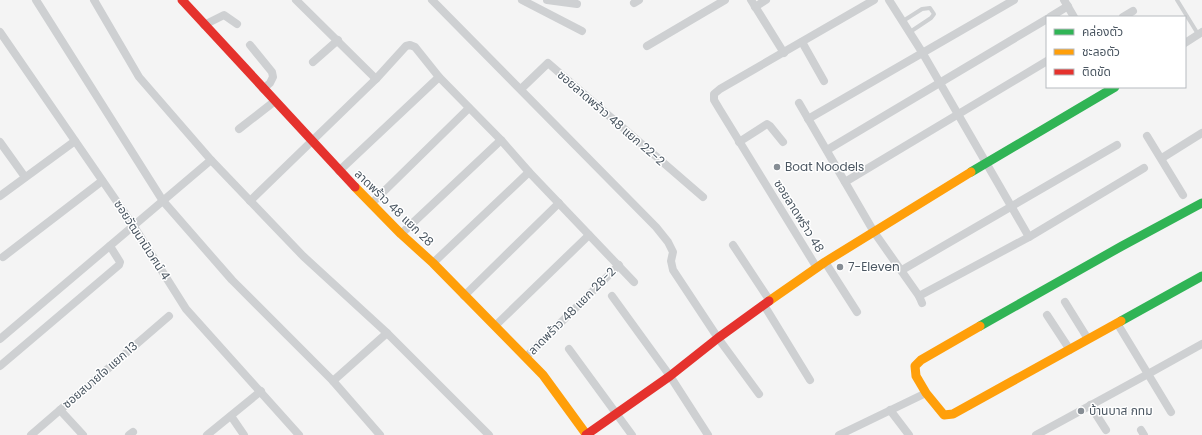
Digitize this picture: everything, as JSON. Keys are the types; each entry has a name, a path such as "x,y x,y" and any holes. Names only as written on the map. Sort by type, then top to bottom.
{"street":[{"path":"36,0 163,201 232,280 333,381 380,435"},
{"path":"94,0 139,78 211,160 303,256 387,333 489,435"},
{"name":"ลาดพร้าว 48 แยก 28","path":"182,0 339,171 400,234 433,263 549,381 586,435"},
{"path":"296,0 376,79"},
{"path":"432,0 656,227 668,242 673,252 671,261 673,270 718,338 759,394"},
{"path":"522,0 582,31"},
{"path":"547,0 577,4"},
{"path":"647,46 725,0"},
{"path":"766,0 753,3 784,53 871,1"},
{"path":"890,0 958,113 1029,237"},
{"path":"808,119 1014,0"},
{"path":"1051,16 1066,3 1073,16"},
{"path":"1125,16 1133,11"},
{"path":"204,25 224,16 237,24"},
{"path":"827,150 1046,20"},
{"name":"ซอยวัฒนานิเวศน์ 4","path":"0,32 133,226 186,309 299,435"},
{"path":"1186,42 1200,33"},
{"path":"314,62 338,40"},
{"path":"802,42 824,82"},
{"path":"250,45 272,72 273,77 270,83 263,89"},
{"path":"250,201 376,79 406,46 410,45 415,48 439,77 501,140 529,172 634,282"},
{"name":"ซอยลาดพร้าว 48","path":"586,435 670,376 718,338 817,268 714,100 714,94 720,89 784,53"},
{"path":"845,182 1046,62"},
{"name":"ซอยลาดพร้าว 48 แยก 22-2","path":"521,89 548,63 703,198"},
{"path":"339,171 439,77"},
{"path":"817,268 986,163 1112,88"},
{"path":"239,129 275,101"},
{"path":"799,103 874,232 921,299 1029,237 1144,168"},
{"path":"371,204 469,108"},
{"path":"739,142 767,124 783,142"},
{"path":"1162,158 1202,133"},
{"path":"1148,136 1183,195"},
{"path":"400,234 501,140"},
{"path":"0,196 75,141"},
{"path":"0,142 25,177"},
{"path":"902,270 1117,145"},
{"path":"0,339 211,160"},
{"path":"433,263 529,172"},
{"path":"3,257 102,181"},
{"path":"464,296 559,203"},
{"path":"1202,203 1122,246 921,360 915,366 916,376 926,393 944,415 953,414 1202,276"},
{"path":"495,326 589,235"},
{"path":"733,245 810,380"},
{"path":"0,366 119,265 119,259 110,246"},
{"path":"825,262 857,312"},
{"name":"ลาดพร้าว 48 แยก 28-2","path":"526,357 619,265"},
{"path":"612,296 670,376 708,435"},
{"path":"1065,302 1088,339"},
{"path":"1047,315 1070,350"},
{"name":"ซอยสบายใจ แยก 13","path":"31,435 169,316"},
{"path":"1117,323 1171,412"},
{"path":"333,381 387,333"},
{"path":"1039,434 1202,344"},
{"path":"569,349 632,435"},
{"path":"207,435 261,391"},
{"path":"839,435 926,393"},
{"path":"1090,405 1106,430"},
{"path":"60,410 83,435"},
{"path":"890,410 909,435"},
{"path":"230,416 244,435"}],"lane":[{"path":"1177,0 1200,33"},
{"path":"903,21 922,9 930,8 933,10 934,14 931,18 910,32"}],"traffic: fast":[{"path":"971,172 1113,88"},
{"path":"980,326 1202,203"},
{"path":"1121,321 1202,276"}],"traffic: slow":[{"path":"769,301 825,262 971,172"},
{"path":"355,187 401,234 433,263 543,375 586,434"},
{"path":"980,326 921,360 915,366 916,376 926,393 944,415 953,414 1121,321"}],"traffic: jam":[{"path":"182,0 355,187"},
{"path":"586,435 670,376 718,338 769,301"}],"place":[{"name":"Boat Noodels","path":"777,167"},
{"name":"7-Eleven","path":"840,267"},
{"name":"บ้านบาส กทม","path":"1081,411"}]}
